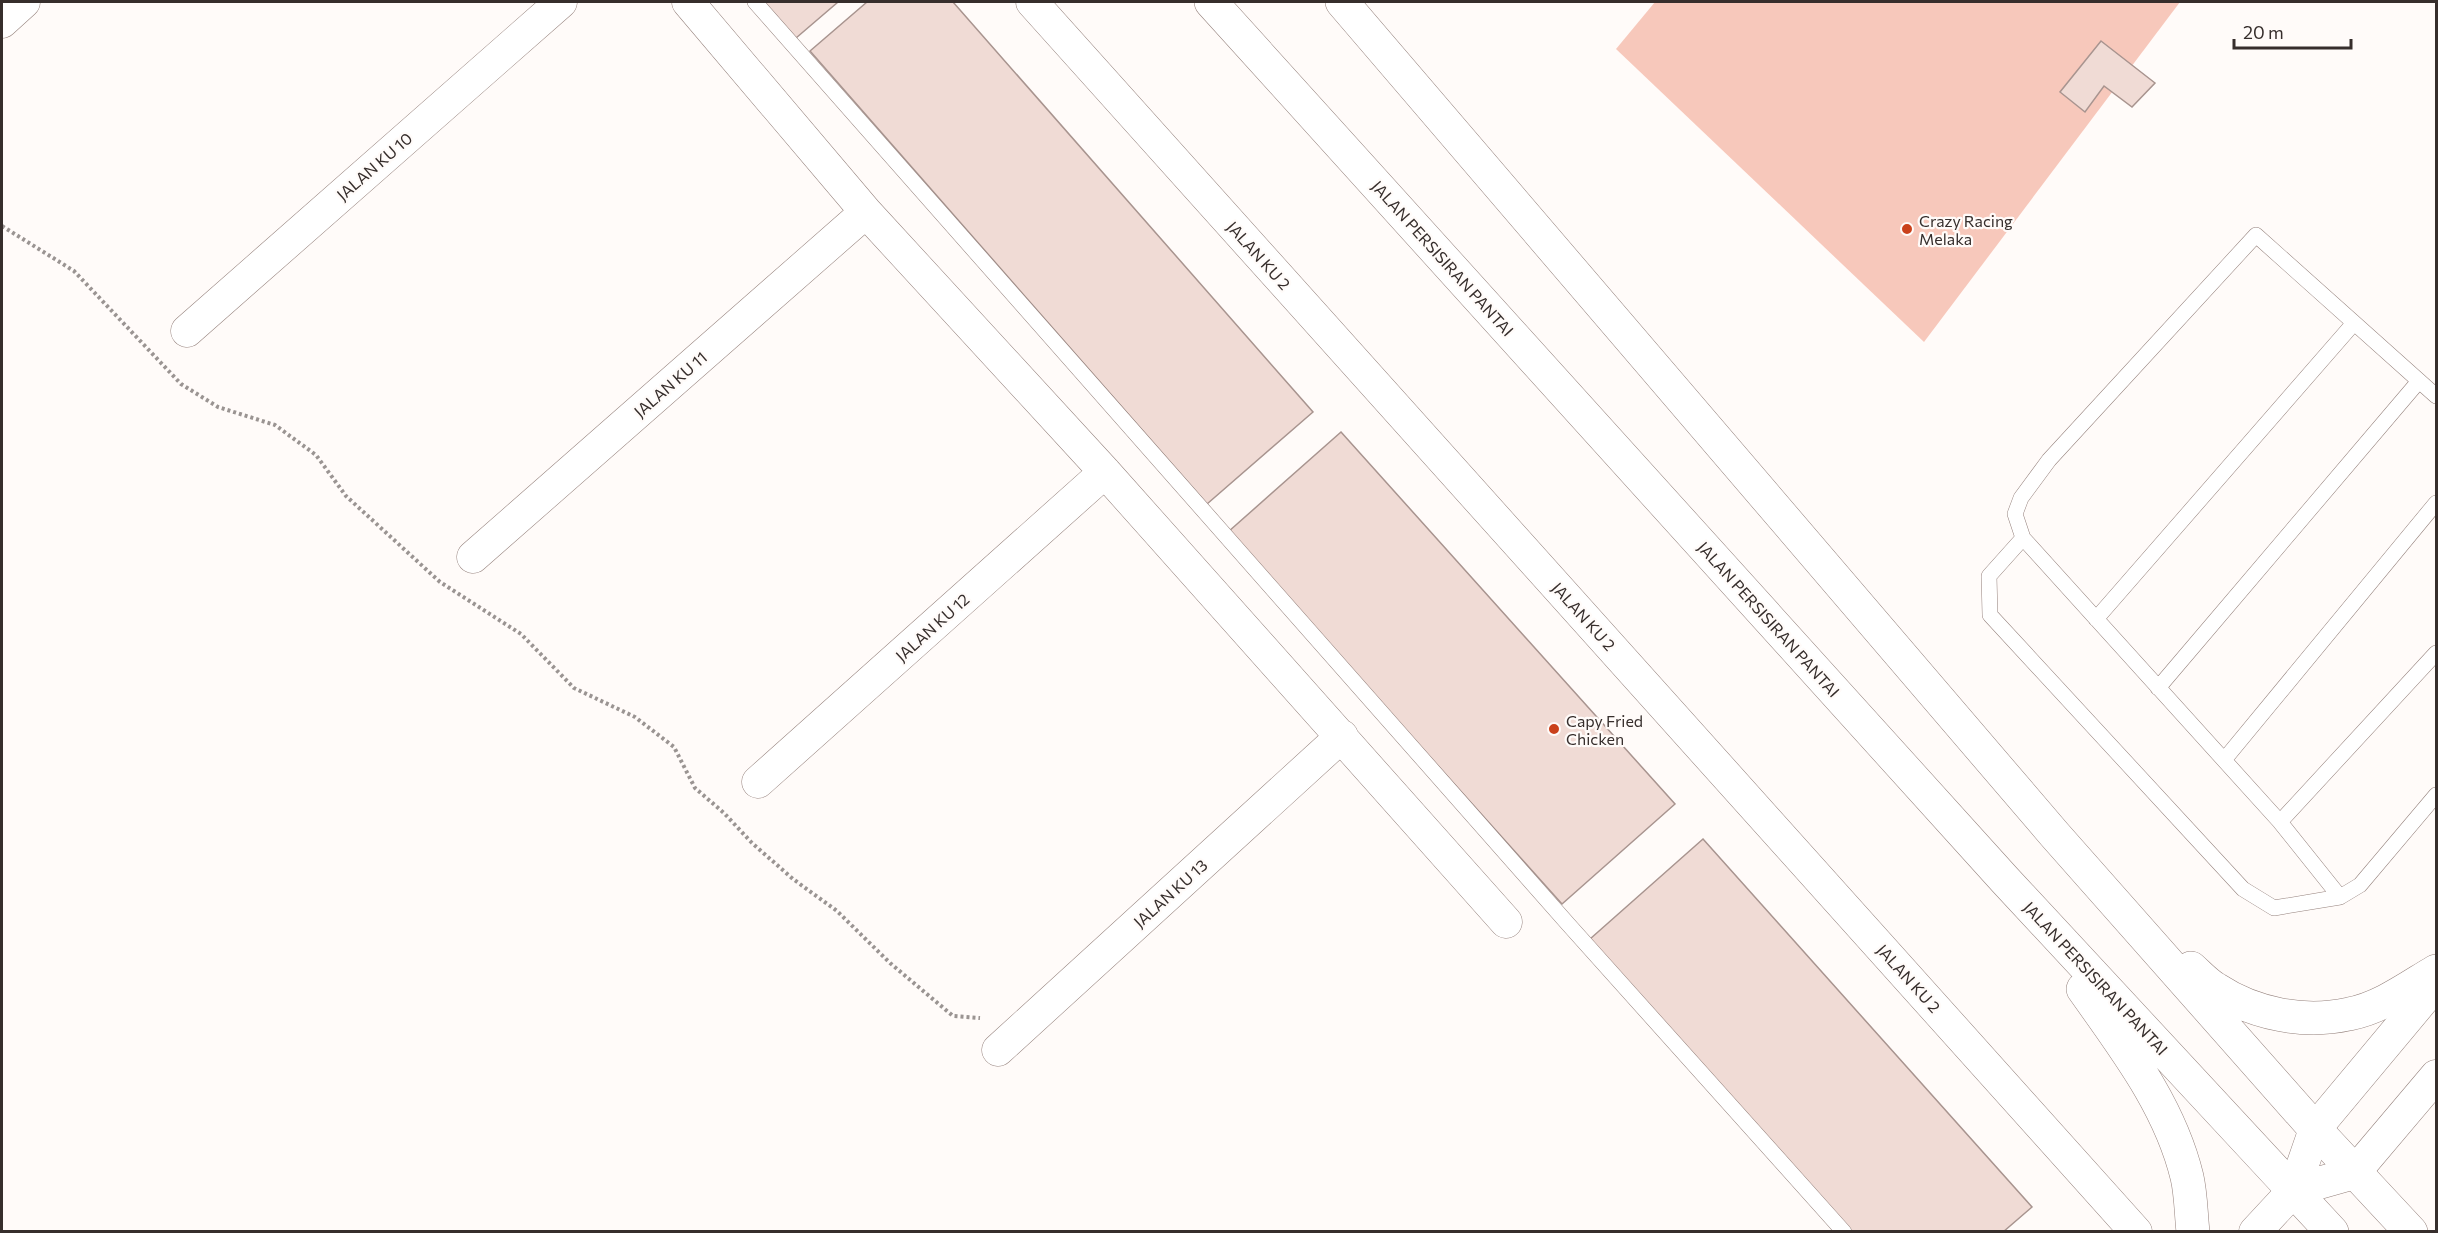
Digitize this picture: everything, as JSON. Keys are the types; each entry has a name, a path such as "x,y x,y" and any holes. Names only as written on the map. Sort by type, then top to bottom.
{"main road":[{"name":"JALAN PERSISIRAN PANTAI","path":"1211,2 2005,880 2332,1232"},
{"path":"1342,2 2055,835 2354,1173 2411,1232"},
{"path":"2055,835 2170,951 2215,989 2260,1012 2307,1018 2350,1014 2391,999 2436,971"},
{"path":"2005,880 2138,1068 2171,1127 2187,1178 2193,1232"}],"street":[{"path":"2,22 24,2"},
{"name":"JALAN KU 10","path":"187,331 561,2"},
{"path":"688,2 866,212 1105,472 1506,922"},
{"name":"JALAN KU 2","path":"1032,2 2136,1232"},
{"name":"JALAN KU 11","path":"473,557 866,212"},
{"name":"JALAN KU 12","path":"758,782 1105,472"},
{"name":"JALAN KU 13","path":"998,1050 1342,736"},
{"path":"2255,1232 2294,1190 2315,1129 2436,984"},
{"path":"2294,1190 2354,1173 2436,1076"}],"lane":[{"path":"755,2 1576,933 1844,1232"},
{"path":"2340,897 2280,822 2023,538 2015,514 2021,498 2049,460 2256,235 2436,396"},
{"path":"2096,619 2354,323"},
{"path":"2158,688 2419,381"},
{"path":"2224,760 2436,503"},
{"path":"2023,538 1989,576 1990,615 2243,889 2274,908 2340,897 2360,885 2436,795"},
{"path":"2280,822 2436,653"}],"path":[{"path":"2,226 74,272 181,384 218,407 275,425 316,455 346,496 440,582 521,634 574,688 635,717 674,747 695,788 724,813 752,843 793,879 837,911 890,963 953,1016 1029,1022"}],"shaded area":[{"name":"Crazy Racing Melaka","path":"1655,2 2180,2 1924,342 1616,49"}],"building":[{"path":"764,2 838,2 796,38"},
{"path":"867,2 953,2 1313,412 1207,504 810,51"},
{"path":"2101,41 2155,83 2132,107 2104,86 2085,112 2060,92"},
{"path":"1341,432 1675,804 1562,904 1228,532"},
{"path":"1703,839 2032,1207 2003,1232 1851,1232 1590,939"}],"place":[{"name":"Crazy Racing Melaka","path":"1907,229"},
{"name":"Capy Fried Chicken","path":"1554,729"}]}
